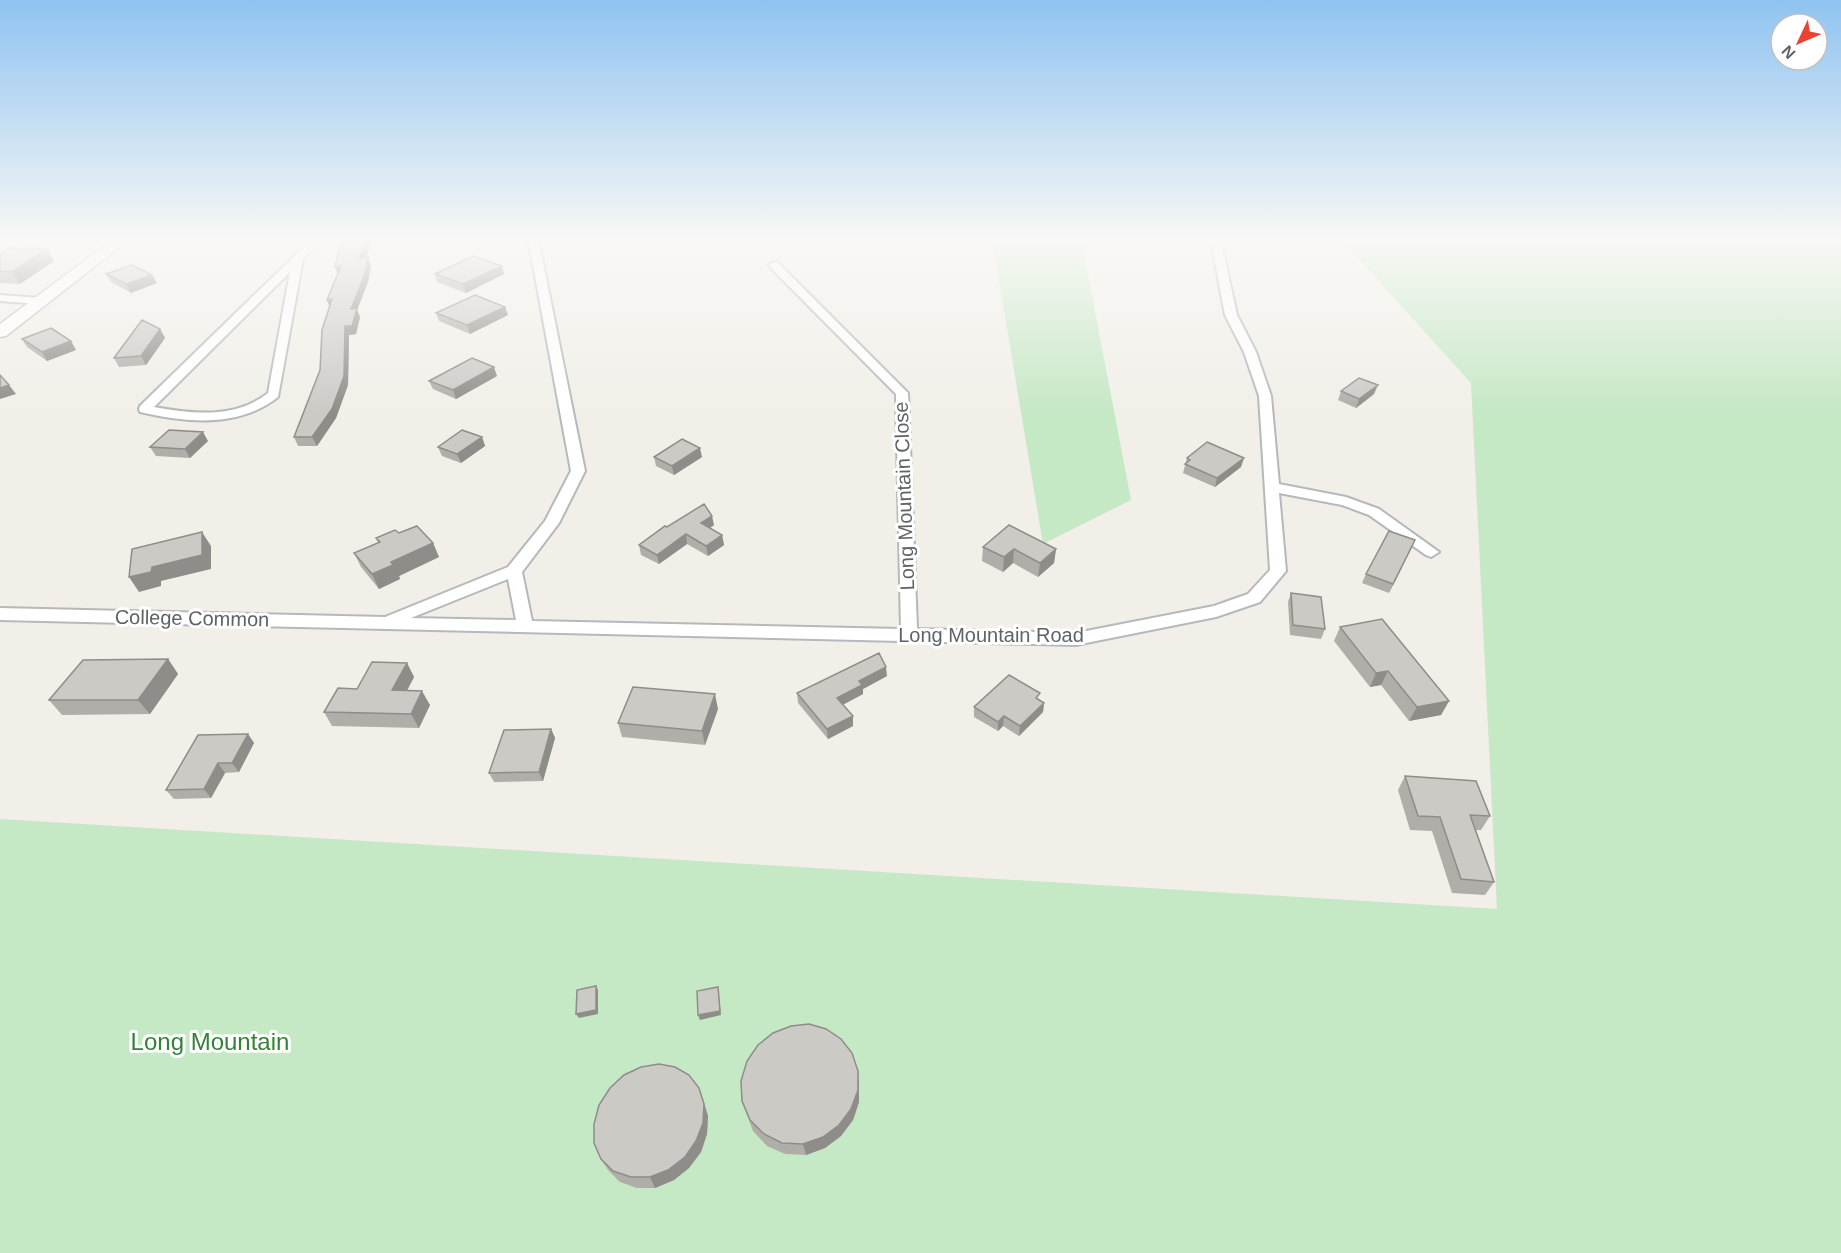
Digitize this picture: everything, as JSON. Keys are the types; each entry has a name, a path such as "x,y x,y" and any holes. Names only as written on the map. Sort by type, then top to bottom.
{"street":[{"path":"0,332 47,296"},
{"path":"260,296 145,409 180,416 232,416 262,406 274,394 291,296"},
{"path":"525,625 514,572 552,523 578,471 544,296"},
{"name":"Long Mountain Close","path":"805,296 902,393 909,635"},
{"name":"Long Mountain Road","path":"525,625 1076,639 1216,612 1254,598 1278,572 1265,396 1250,352 1231,315 1227,296"},
{"path":"0,298 41,301"},
{"path":"1271,487 1347,501 1374,512 1431,552"},
{"name":"College Common","path":"384,623 514,572"},
{"name":"College Common","path":"0,614 525,625"}],"green space":[{"path":"1002,296 1092,296 1131,500 1043,544"},
{"name":"Long Mountain","path":"1393,296 1841,296 1841,1253 0,1253 0,819 1497,909 1471,383"}],"building":[{"path":"328,296 356,296 351,309 357,308 352,326 345,326 344,376 332,409 312,437 294,437 320,370 322,330 332,299 327,300"},
{"path":"472,296 479,296 505,307 467,325 436,313"},
{"path":"142,320 160,329 141,356 114,358"},
{"path":"51,328 71,341 42,352 22,339"},
{"path":"472,358 494,367 453,390 429,381"},
{"path":"0,375 9,385 0,388"},
{"path":"1359,378 1378,385 1359,399 1341,391"},
{"path":"169,430 203,432 185,449 150,447"},
{"path":"462,430 482,437 457,454 438,447"},
{"path":"682,439 700,448 672,466 654,457"},
{"path":"1207,442 1244,458 1217,478 1185,464 1190,460 1187,458"},
{"path":"704,504 712,516 701,523 722,535 706,546 686,534 657,555 639,545 665,526 667,527"},
{"path":"1009,525 1056,549 1040,563 1014,549 1004,557 983,547"},
{"path":"417,526 433,543 391,562 393,565 372,574 354,553 380,542 376,538 395,530 399,533"},
{"path":"1389,531 1415,540 1393,584 1366,574"},
{"path":"202,532 202,555 152,567 151,572 129,577 132,549"},
{"path":"1291,593 1321,597 1325,629 1293,625"},
{"path":"1382,619 1449,701 1417,707 1388,671 1376,673 1340,627"},
{"path":"879,653 886,667 859,681 862,685 837,698 853,716 827,729 797,693"},
{"path":"168,659 138,700 49,700 83,660"},
{"path":"372,662 407,663 392,690 422,691 411,714 324,712 338,688 357,689"},
{"path":"1009,675 1040,693 1036,698 1044,703 1020,726 1004,716 998,722 974,707"},
{"path":"633,687 715,694 702,731 618,723"},
{"path":"551,729 539,772 489,773 504,730"},
{"path":"248,734 232,763 218,763 204,789 166,790 198,735"},
{"path":"1405,776 1476,781 1490,816 1470,815 1494,882 1461,879 1440,817 1418,816"},
{"path":"596,986 596,1010 576,1014 577,990"},
{"path":"718,987 720,1011 698,1015 697,991"},
{"path":"809,1024 826,1029 841,1039 852,1053 858,1071 858,1090 851,1109 839,1125 823,1137 803,1144 782,1143 764,1134 750,1120 742,1101 741,1081 747,1061 758,1045 773,1033 791,1026"},
{"path":"659,1064 675,1067 689,1075 699,1088 704,1104 703,1123 696,1141 685,1157 668,1170 650,1177 631,1177 613,1171 601,1159 594,1143 594,1124 599,1105 610,1088 624,1075 641,1067"}]}
